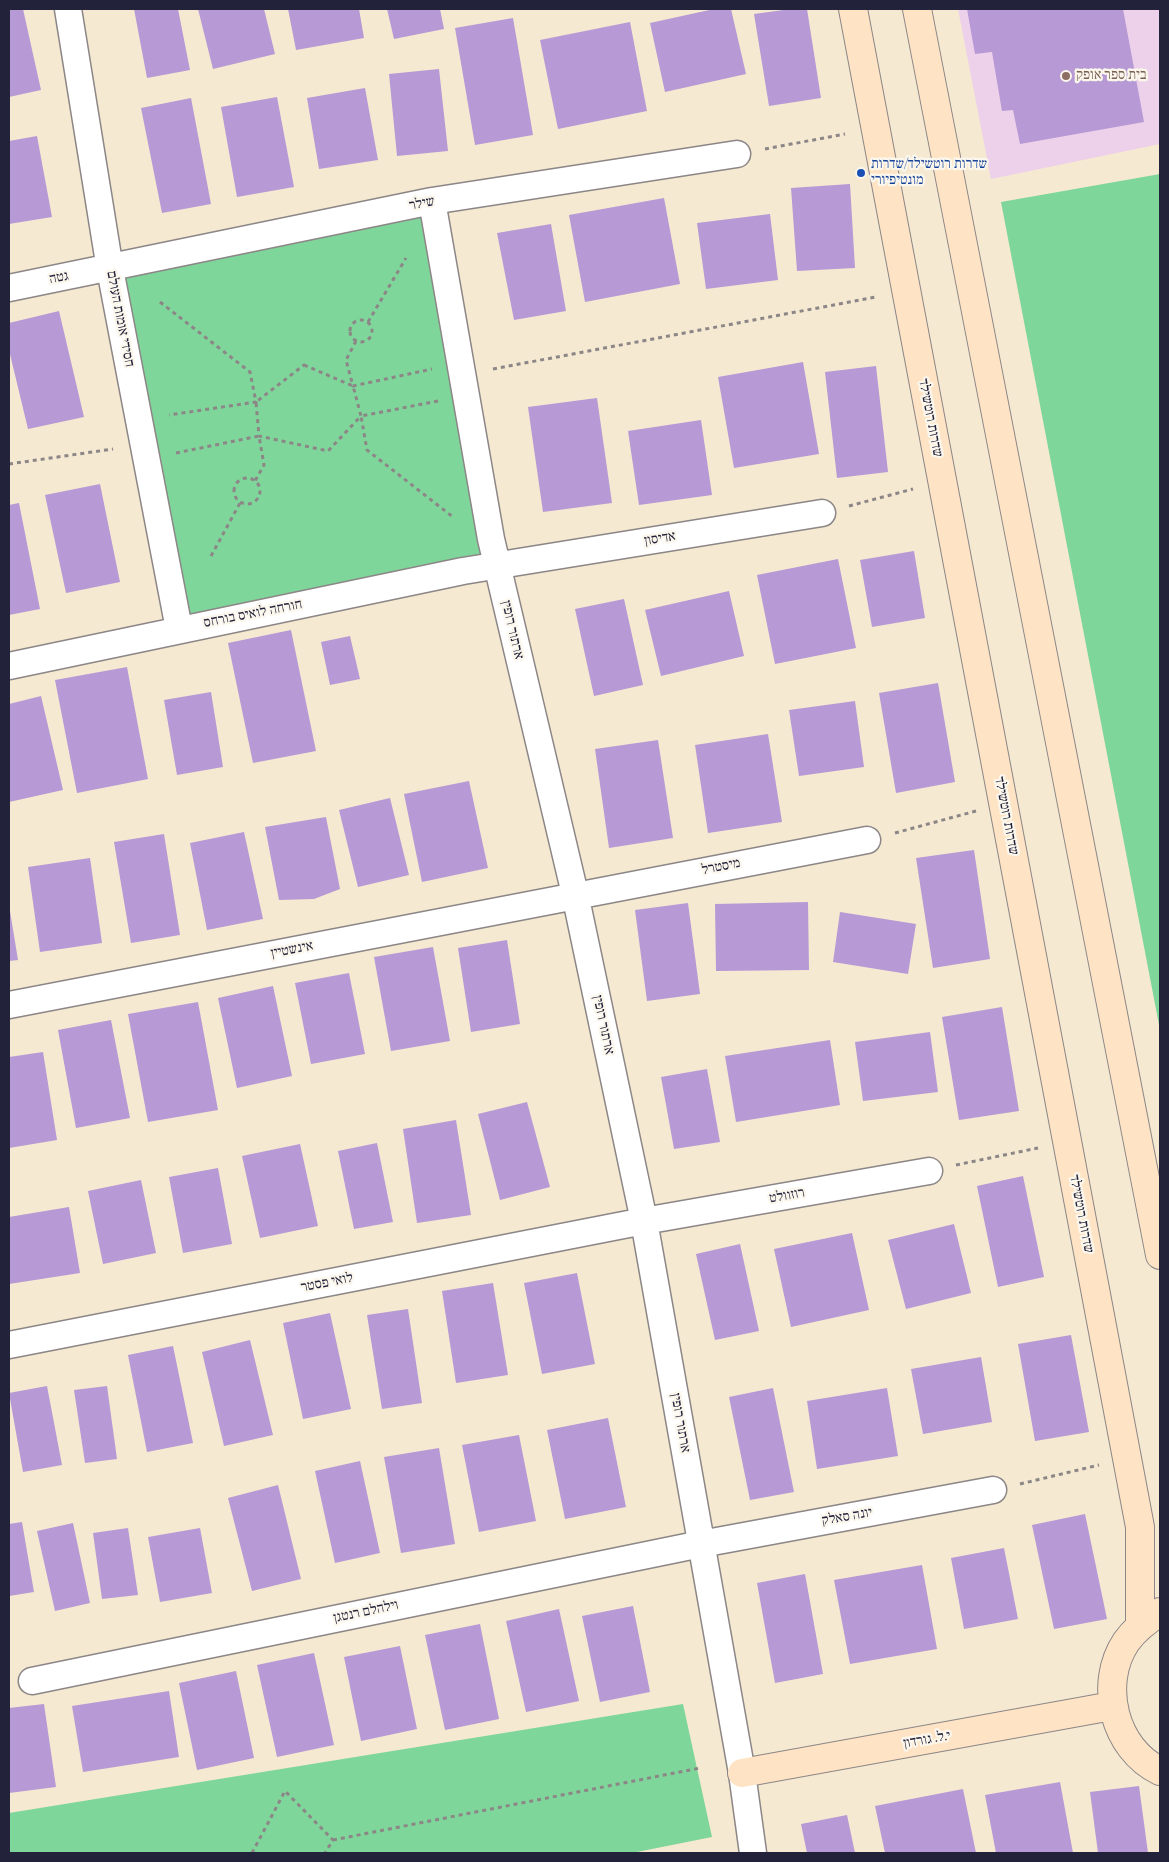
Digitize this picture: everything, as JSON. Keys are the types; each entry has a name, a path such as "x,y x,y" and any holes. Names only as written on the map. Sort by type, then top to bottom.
{"street":[{"name":"חסידי אומות העולם","path":"68,9 110,269 179,629"},
{"name":"שדרות רוטשילד","path":"853,9 1140,1527 1150,1618"},
{"path":"917,9 1160,1255"},
{"name":"שילר","path":"110,269 432,201 737,154"},
{"name":"ארתור רופין","path":"432,201 497,565 575,894 644,1221 742,1773 753,1853"},
{"name":"גטה","path":"9,288 110,269"},
{"name":"אדיסון","path":"497,565 822,513"},
{"name":"חורחה לואיס בורחס","path":"9,666 179,629 497,565"},
{"name":"מיסטרל","path":"575,894 867,840"},
{"name":"אינשטיין","path":"9,1005 575,894"},
{"name":"רוזוולט","path":"644,1221 929,1171"},
{"name":"לואי פסטר","path":"9,1345 644,1221"},
{"name":"יונה סאלק","path":"701,1544 993,1490"},
{"name":"וילהלם רנטגן","path":"32,1681 701,1544"},
{"path":"1150,1618 1126,1642 1116,1662 1112,1684 1112,1706 1121,1731 1136,1753 1159,1771"},
{"name":"י.ל. גורדון","path":"742,1773 1112,1706"}],"path":[{"path":"737,154 851,133"},
{"path":"368,322 406,258"},
{"path":"494,369 879,296"},
{"path":"160,302 250,372 264,465 255,481"},
{"path":"358,321 368,322 372,328 371,336 364,342 356,341 351,334 352,326 358,321"},
{"path":"356,341 346,360 367,450 453,517"},
{"path":"169,415 256,402 304,365 353,386 434,368"},
{"path":"176,453 259,436 328,451 360,416 440,400"},
{"path":"9,464 113,449"},
{"path":"246,478 255,481 259,489 258,497 251,503 240,503 234,494 236,483 246,478"},
{"path":"822,513 918,487"},
{"path":"211,556 240,503"},
{"path":"867,840 979,810"},
{"path":"929,1171 1043,1147"},
{"path":"993,1490 1107,1463"},
{"path":"325,1853 334,1840 700,1768"},
{"path":"252,1853 285,1791 334,1840"}],"shaded area":[{"name":"בית ספר אופק","path":"958,9 1160,9 1160,144 991,179"}],"green space":[{"path":"1160,174 1160,1030 1001,202"},
{"path":"432,201 497,565 179,629 110,269"},
{"path":"683,1704 712,1837 632,1853 9,1853 9,1813"}],"building":[{"path":"9,9 23,9 41,90 9,97"},
{"path":"134,9 178,9 190,70 147,78"},
{"path":"198,9 264,9 275,54 213,69"},
{"path":"288,9 359,9 364,38 296,50"},
{"path":"387,9 440,9 444,29 394,39"},
{"path":"714,9 731,9 746,74 665,92 650,23"},
{"path":"791,9 807,9 821,98 769,106 754,14"},
{"name":"בית ספר אופק","path":"967,9 1123,9 1144,122 1020,144 1013,110 1002,111 992,52 975,54"},
{"path":"513,18 533,135 475,145 455,28"},
{"path":"630,22 647,111 558,129 540,40"},
{"path":"439,69 448,151 397,156 389,74"},
{"path":"365,88 378,160 319,169 307,98"},
{"path":"277,97 294,187 237,197 221,107"},
{"path":"191,98 211,204 162,213 141,108"},
{"path":"37,136 52,217 9,224 9,141"},
{"path":"850,184 855,268 797,271 791,188"},
{"path":"664,198 680,284 585,302 569,215"},
{"path":"770,214 778,280 706,289 697,223"},
{"path":"551,224 566,311 514,320 497,233"},
{"path":"59,311 84,417 28,429 9,350 9,323"},
{"path":"803,362 819,454 734,468 718,377"},
{"path":"876,366 888,472 837,478 825,372"},
{"path":"597,398 612,503 543,512 528,407"},
{"path":"701,420 712,495 639,505 628,431"},
{"path":"100,484 120,582 66,593 45,495"},
{"path":"19,503 40,609 9,615 9,505"},
{"path":"914,551 925,618 872,627 860,560"},
{"path":"838,559 856,648 775,664 757,575"},
{"path":"729,591 744,656 661,676 645,610"},
{"path":"624,599 643,685 594,696 575,609"},
{"path":"291,630 316,751 253,763 228,643"},
{"path":"350,636 360,679 330,685 321,642"},
{"path":"127,667 148,779 77,793 55,680"},
{"path":"938,683 955,782 896,793 879,693"},
{"path":"211,692 223,767 177,775 164,700"},
{"path":"41,696 63,790 9,802 9,704"},
{"path":"855,701 864,767 799,776 789,710"},
{"path":"768,734 782,822 708,833 695,745"},
{"path":"658,740 673,838 609,848 595,749"},
{"path":"469,781 488,868 422,882 404,794"},
{"path":"390,798 409,875 358,887 339,810"},
{"path":"326,817 340,889 314,899 279,900 265,827"},
{"path":"244,832 263,919 207,930 190,843"},
{"path":"164,834 180,935 131,943 114,842"},
{"path":"974,850 990,959 933,968 916,858"},
{"path":"90,858 102,943 40,952 28,867"},
{"path":"808,902 809,970 716,971 715,904"},
{"path":"688,903 700,994 647,1001 635,910"},
{"path":"9,905 18,960 9,961"},
{"path":"840,912 916,924 908,974 833,962"},
{"path":"507,940 520,1024 471,1032 458,948"},
{"path":"433,947 450,1041 391,1051 374,957"},
{"path":"349,973 365,1054 311,1064 295,983"},
{"path":"273,986 292,1076 237,1088 218,998"},
{"path":"198,1002 218,1110 148,1122 128,1014"},
{"path":"1002,1007 1019,1111 959,1120 942,1017"},
{"path":"111,1020 130,1118 76,1128 58,1030"},
{"path":"930,1032 938,1092 863,1101 855,1042"},
{"path":"830,1040 840,1105 736,1122 725,1056"},
{"path":"43,1052 57,1140 9,1148 9,1057"},
{"path":"707,1069 720,1142 674,1149 661,1077"},
{"path":"527,1102 550,1187 500,1200 478,1114"},
{"path":"456,1120 471,1215 417,1223 403,1129"},
{"path":"377,1143 393,1222 354,1229 338,1151"},
{"path":"300,1144 318,1226 260,1238 242,1156"},
{"path":"218,1168 232,1244 183,1253 169,1177"},
{"path":"1023,1176 1044,1277 998,1287 977,1186"},
{"path":"141,1180 156,1253 103,1264 88,1191"},
{"path":"69,1207 80,1273 9,1284 9,1217"},
{"path":"954,1224 971,1293 906,1309 888,1240"},
{"path":"852,1233 869,1310 791,1327 774,1249"},
{"path":"740,1244 759,1331 715,1340 696,1254"},
{"path":"577,1273 595,1364 542,1374 524,1283"},
{"path":"493,1283 508,1375 456,1383 442,1291"},
{"path":"408,1309 422,1403 382,1409 367,1315"},
{"path":"330,1313 351,1409 303,1419 283,1323"},
{"path":"1071,1335 1089,1432 1035,1441 1018,1344"},
{"path":"250,1340 273,1435 224,1446 202,1352"},
{"path":"173,1346 193,1443 147,1452 128,1355"},
{"path":"981,1357 992,1422 923,1434 911,1369"},
{"path":"47,1386 62,1465 23,1472 9,1393"},
{"path":"107,1386 117,1459 85,1463 74,1390"},
{"path":"773,1388 794,1492 750,1500 729,1397"},
{"path":"887,1388 898,1456 817,1469 807,1401"},
{"path":"608,1418 626,1507 565,1519 547,1430"},
{"path":"519,1435 536,1521 479,1532 462,1445"},
{"path":"439,1448 455,1544 401,1553 384,1457"},
{"path":"360,1461 380,1553 335,1563 315,1471"},
{"path":"278,1485 301,1579 252,1591 228,1498"},
{"path":"1085,1514 1107,1619 1054,1629 1032,1525"},
{"path":"22,1522 34,1592 9,1596 9,1524"},
{"path":"73,1523 90,1603 55,1611 37,1531"},
{"path":"128,1528 138,1595 102,1599 93,1533"},
{"path":"200,1528 212,1593 160,1602 148,1537"},
{"path":"1004,1548 1018,1619 964,1629 951,1558"},
{"path":"922,1565 937,1649 850,1664 834,1580"},
{"path":"805,1574 823,1674 775,1683 757,1583"},
{"path":"633,1606 650,1692 600,1702 582,1616"},
{"path":"559,1609 579,1701 526,1712 506,1621"},
{"path":"480,1624 499,1719 445,1730 425,1635"},
{"path":"400,1646 417,1729 361,1741 344,1657"},
{"path":"314,1653 334,1745 277,1757 257,1665"},
{"path":"236,1671 254,1758 197,1770 179,1683"},
{"path":"169,1691 179,1757 83,1772 72,1706"},
{"path":"44,1704 56,1787 9,1793 9,1708"},
{"path":"1060,1782 1073,1853 996,1853 985,1795"},
{"path":"1139,1786 1148,1853 1098,1853 1090,1792"},
{"path":"963,1789 976,1853 885,1853 875,1806"},
{"path":"847,1815 855,1853 807,1853 801,1824"}],"place":[{"name":"בית ספר אופק","path":"1066,76"},
{"name":"שדרות רוטשילד/שדרות מונטיפיורי","path":"861,173"}]}
